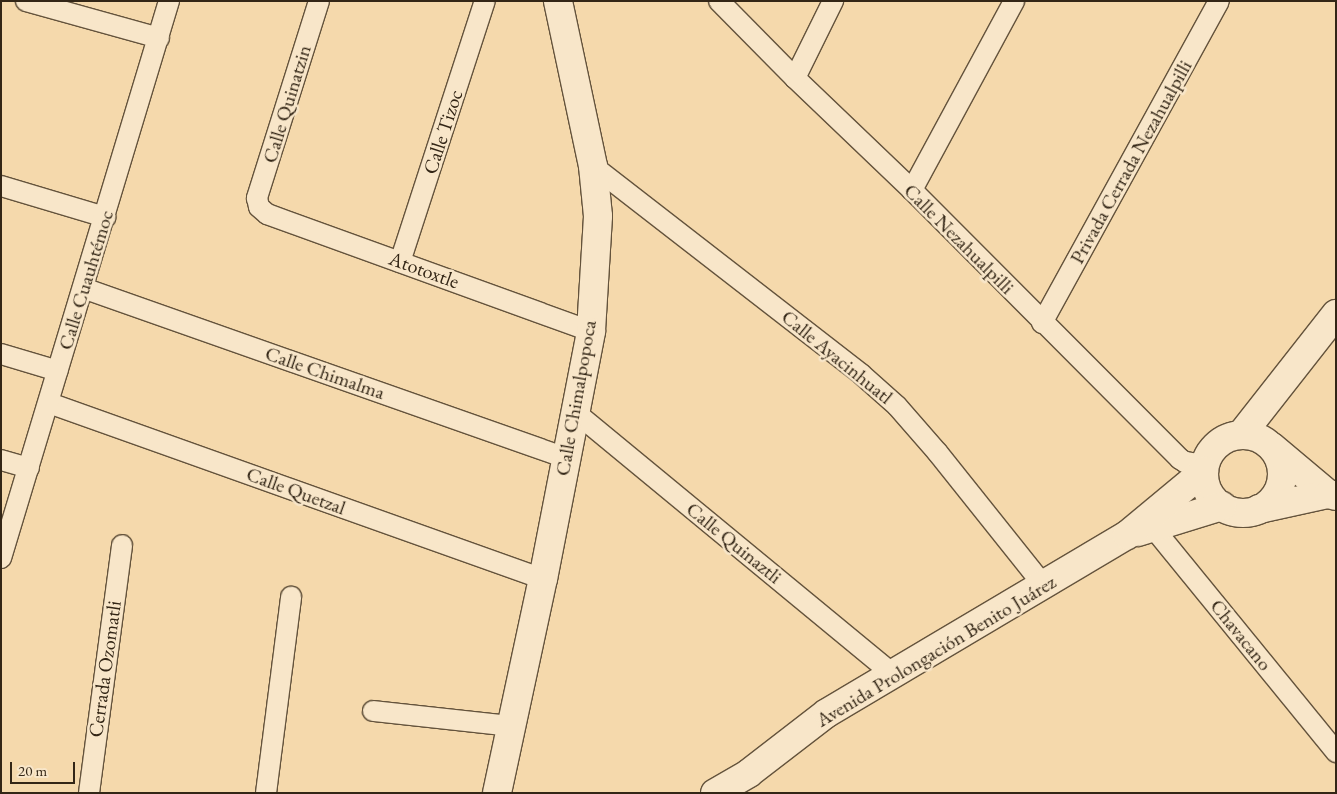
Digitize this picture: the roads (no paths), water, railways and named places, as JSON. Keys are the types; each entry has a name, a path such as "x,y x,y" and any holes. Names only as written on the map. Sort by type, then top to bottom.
{"street":[{"path":"26,1 159,38"},
{"name":"Calle Cuauhtémoc","path":"1,558 169,1"},
{"name":"Calle Quinatzin","path":"259,207 257,198 319,1"},
{"name":"Calle Tizoc","path":"400,262 485,1"},
{"name":"Calle Chimalpopoca","path":"497,793 543,579 590,330 598,216 593,166 558,1"},
{"name":"Calle Nezahualpilli","path":"719,1 795,78 912,190 1042,323 1180,459 1204,468"},
{"path":"795,78 833,1"},
{"path":"912,190 1014,1"},
{"name":"Privada Cerrada Nezahualpilli","path":"1042,323 1219,1"},
{"name":"Calle Ayacinhuatl","path":"593,166 861,374 897,406 938,453 1044,586"},
{"path":"1,186 105,217"},
{"name":"Atotoxtle","path":"259,207 267,214 590,330"},
{"name":"Calle Chimalma","path":"83,288 566,458"},
{"path":"1241,435 1336,314"},
{"path":"1,354 58,370"},
{"name":"Calle Quetzal","path":"49,403 543,579"},
{"name":"Calle Quinaztli","path":"575,412 893,674"},
{"path":"1241,435 1253,436 1263,440 1332,495 1246,512 1233,511 1222,506 1208,492 1204,468 1216,446 1227,438 1241,435"},
{"path":"1259,509 1271,500 1279,489 1282,474 1280,460 1272,448"},
{"path":"1,460 29,468"},
{"name":"Avenida Prolongación Benito Juárez","path":"715,793 749,773 827,713 1142,527 1204,468"},
{"name":"Avenida Prolongación Benito Juárez","path":"1142,527 1222,506"},
{"name":"Chavacano","path":"1142,527 1336,752"},
{"name":"Cerrada Ozomatli","path":"89,793 122,545"},
{"path":"266,793 291,597"},
{"path":"373,711 511,726"},
{"name":"Avenida Prolongación Benito Juárez","path":"729,793 749,773"}]}
